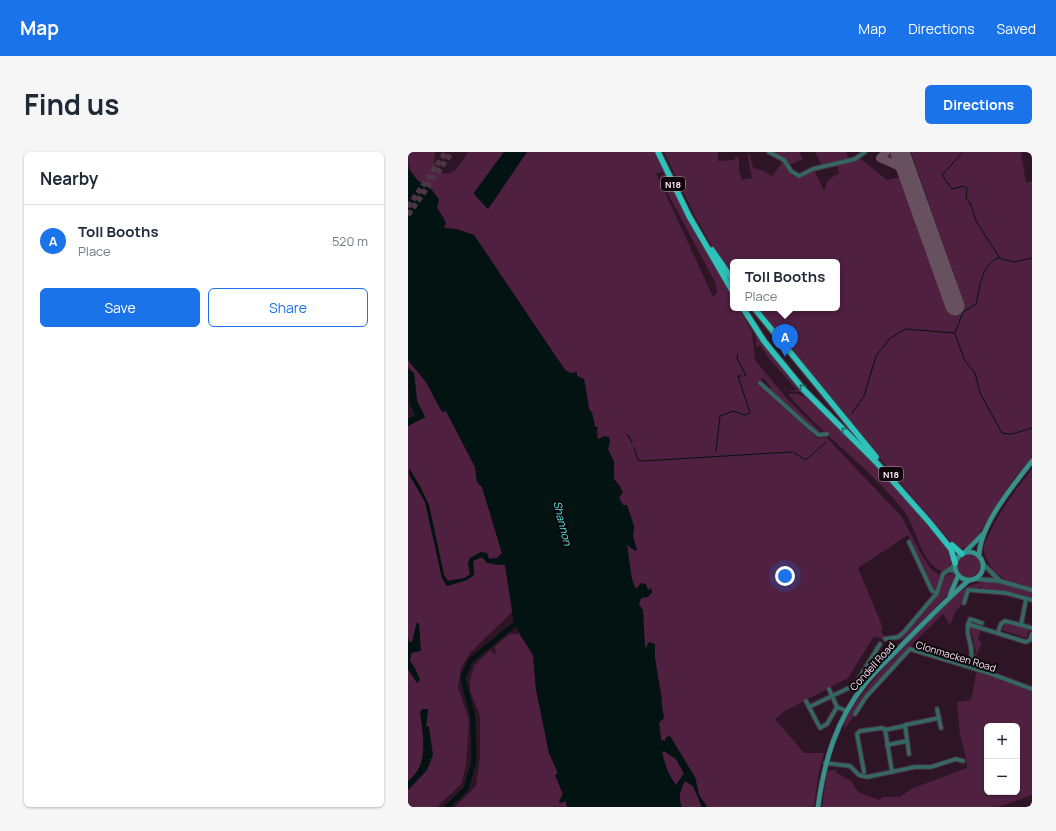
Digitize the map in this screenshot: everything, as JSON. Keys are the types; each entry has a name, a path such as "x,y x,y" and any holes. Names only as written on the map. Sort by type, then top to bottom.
{"highway":[{"name":"N18","path":"658,152 689,216 730,287"},
{"name":"N18","path":"662,152 691,215 710,247 730,276"},
{"name":"N18","path":"745,311 764,341 804,390 876,462 934,527 951,549 955,564"},
{"name":"N18","path":"756,311 877,458 955,549 963,553"}],"main road":[{"path":"979,556 986,531 1003,501 1032,461"},
{"path":"950,596 957,573 955,564 963,553 986,531"},
{"path":"957,573 968,581 977,579 983,571 984,565 979,556 970,552 963,553"},
{"name":"Condell Road","path":"818,807 826,763 836,732 847,711 865,683 950,596 968,581"}],"street":[{"path":"769,152 784,160 791,171 800,176 813,169 855,159 866,152"},
{"path":"760,383 819,435 827,434"},
{"path":"909,542 932,591 937,593"},
{"path":"885,639 898,637 904,632 937,593 943,574 955,564"},
{"path":"984,565 1000,581"},
{"path":"948,570 957,573"},
{"path":"977,579 1000,581 1032,590"},
{"path":"964,603 968,590 1006,593 1032,600"},
{"path":"1021,625 1026,599"},
{"path":"971,658 972,651 966,630 970,619 982,623"},
{"path":"998,632 1001,624 1005,621 1032,628"},
{"path":"968,624 998,632 1026,642 1030,640 1032,634"},
{"path":"809,707 854,685 880,644"},
{"name":"Clonmacken Road","path":"855,714 866,698 910,649 989,673 1032,689"},
{"path":"829,689 837,707 847,711"},
{"path":"806,701 820,728 827,724 837,707"},
{"path":"937,709 941,728"},
{"path":"864,772 858,732 882,728 885,730 939,718"},
{"path":"904,726 909,754"},
{"path":"885,730 892,772"},
{"path":"887,745 907,741"},
{"path":"826,763 850,766 859,775 864,777 915,767 931,767 956,759 964,761"},
{"path":"858,767 863,766"}],"shaded area":[{"path":"408,152 435,152 434,162 441,173 449,174 456,170 468,152 504,152 473,193 488,209 527,152 657,152 697,234 730,291 730,311 741,311 752,332 755,360 790,402 823,434 819,434 769,390 771,387 763,378 756,383 818,439 826,437 902,517 920,552 931,569 940,576 936,590 933,589 908,535 858,568 883,628 881,630 883,635 897,638 913,626 932,603 945,576 953,573 955,580 953,589 904,639 887,641 874,636 848,678 785,711 775,719 804,753 824,753 818,776 814,807 707,807 699,795 695,777 665,741 661,740 659,723 662,697 655,658 655,644 645,651 643,611 639,604 641,598 648,591 647,588 636,590 632,579 627,543 637,550 633,536 634,526 619,498 621,487 614,479 614,462 608,449 609,444 605,436 598,440 598,427 595,427 592,413 589,409 584,379 577,376 577,372 571,374 565,370 474,235 456,229 443,228 445,219 437,208 431,189 416,178 409,165","holes":["664,172 664,174 659,177 716,284 717,293 713,297 656,173"]},
{"path":"664,152 718,152 718,161 734,160 736,156 739,158 739,170 742,180 752,178 748,157 749,152 753,168 764,171 772,176 783,161 789,172 796,177 803,176 814,169 824,191 828,180 839,173 837,165 861,159 887,180 901,177 949,313 965,306 911,152 1021,152 1026,183 1032,181 1032,457 1013,480 976,539 964,548 957,548 954,545 859,434 758,311 840,311 840,259 730,259 730,274 721,262 695,216"},
{"path":"772,152 799,152 803,159 789,165 785,158"},
{"path":"815,152 846,152 849,159 822,165"},
{"path":"887,152 898,152 903,167 885,159 887,157 884,155"},
{"path":"756,333 804,392 785,391 784,387 787,391 797,390 771,361 760,345 756,347"},
{"path":"408,360 426,382 442,412 446,411 475,467 477,482 482,487 502,553 497,558 489,559 487,553 468,563 470,574 465,578 448,581 444,576 429,505 409,468 409,474 425,502 442,578 447,586 467,580 474,575 473,561 482,557 495,565 505,565 513,611 470,653 461,668 458,687 469,720 466,765 461,784 437,807 408,807 408,790 427,770 429,727 426,727 428,709 422,709 424,750 420,767 408,781 408,669 417,683 415,668 410,661 417,622 412,642 409,642 408,426 425,417 417,401 414,373 408,368"},
{"path":"788,394 797,394 805,397 841,428 903,494 951,553 953,558 948,568 943,572 929,561 909,518 891,495 816,424"},
{"path":"1032,469 1032,587 1007,580 995,572 983,549 998,517"},
{"path":"969,554 978,557 981,566 978,575 969,578 960,575 957,566 960,557"},
{"path":"991,581 1032,592 1032,598 982,590 982,587 968,589 959,608 956,610 950,625 943,614 906,650 844,729 848,717 858,699 914,635 962,590 972,585"},
{"path":"1006,623 1029,629 1027,638 1002,630"},
{"path":"970,627 981,630 978,640 982,642 972,666 961,663 960,660 967,658 970,661 973,661 973,655 976,653"},
{"path":"510,634 519,634 533,655 536,689 549,753 558,773 555,775 563,794 559,800 560,803 566,801 567,807 455,807 476,786 480,757 480,716 470,691 470,681 474,666 490,650 496,655 495,646"},
{"path":"978,671 1032,690 1032,795 998,807 822,807 827,771 836,770 836,773 851,781 858,792 879,800 883,797 900,797 911,789 967,768 960,735 957,702 971,700 976,674"},
{"path":"664,751 676,759 684,774 676,785 666,765 662,752"},
{"path":"685,781 693,786 702,807 682,807 680,804 680,794"}],"water":[{"path":"504,152 527,152 488,209 474,194"},
{"name":"Shannon","path":"408,168 418,181 431,189 439,199 437,208 446,223 444,228 456,229 474,235 565,370 571,373 577,372 577,376 584,379 589,409 592,413 595,427 598,427 596,432 598,439 605,436 609,437 610,442 608,449 614,462 614,479 623,492 619,498 623,505 627,505 634,526 633,536 637,551 632,549 627,544 632,580 636,589 641,583 646,584 648,590 651,588 652,592 648,597 641,598 639,604 643,611 645,649 649,642 655,644 655,658 664,718 659,723 661,740 665,741 666,737 670,736 695,777 699,795 707,807 702,807 693,786 685,781 680,794 682,807 567,807 566,801 559,803 563,794 555,775 558,773 549,753 536,689 533,655 514,624 505,565 487,563 482,557 473,561 474,575 467,580 447,586 442,578 425,502 409,474 409,468 429,505 444,575 448,581 465,578 470,574 468,563 470,558 481,552 487,553 489,559 497,558 502,553 482,487 477,482 475,467 446,411 442,412 426,382 408,360","holes":["664,751 676,759 684,773 676,785 667,770 662,752"]},
{"path":"408,368 414,373 417,401 425,417 408,426 408,419 415,415 409,402"},
{"path":"417,622 419,624 421,651 411,653 410,661 420,680 417,683 408,669 408,637 409,642 412,642"},
{"path":"422,709 428,709 426,726 429,727 433,755 427,770 408,790 408,781 420,767 422,758 423,740 420,712"}],"waterway":[{"path":"963,152 942,175 952,189 963,186 967,188 966,198 971,205 976,221 999,257"},
{"path":"955,333 963,312 976,304 982,277 992,261 998,258 1014,262 1032,258"},
{"path":"852,413 864,396 876,356 890,338 906,329 954,333"},
{"path":"955,334 965,361 975,373 980,393 1002,433 1012,434 1032,428"},
{"path":"738,354 737,359 746,375 744,376"},
{"path":"716,451 720,416 733,411 745,415 750,413 738,376 742,376"},
{"path":"626,434 629,436 632,443"},
{"path":"793,452 804,459 807,459 826,442"},
{"path":"634,447 638,460 643,461 791,452"},
{"path":"447,807 466,789 474,761 473,717 463,678 470,661 519,621"}],"taxiway":[{"path":"886,152 880,158 907,170"}],"runway":[{"path":"900,152 955,306"}],"tunnel":[{"path":"408,207 446,152"},
{"path":"408,215 452,152"}],"place":[{"name":"Toll Booths","path":"785,357"}]}
